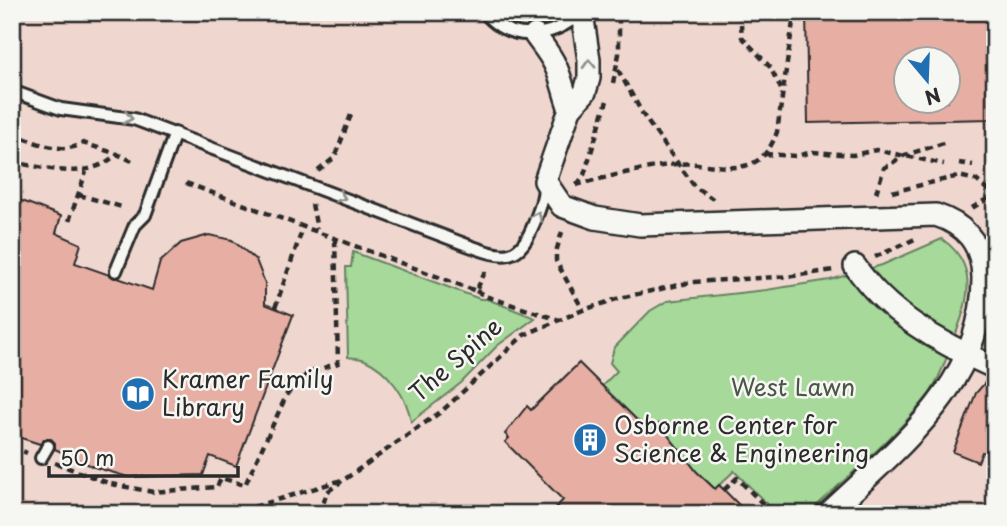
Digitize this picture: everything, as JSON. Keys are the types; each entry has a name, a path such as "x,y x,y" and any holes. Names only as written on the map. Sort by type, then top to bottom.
{"street":[{"path":"582,13 589,78 585,92 570,109 545,181 562,206 618,223 640,225 936,215 951,220 967,231 974,241 983,273 982,303 974,335 958,375 939,404 915,431 828,514"},
{"path":"536,35 554,63 570,109"},
{"path":"855,266 869,286 928,335 989,365"}],"lane":[{"path":"484,12 503,27 536,35 554,31 582,13"},
{"path":"12,91 61,109 134,119 499,255 517,251 527,242 544,198 545,181"},
{"path":"116,271 135,225 145,215 175,133"},
{"path":"41,458 48,446"}],"path":[{"path":"740,12 742,37 770,67 782,90"},
{"path":"576,185 678,164 737,168 755,162 771,148 777,132 794,15"},
{"path":"618,69 645,118 695,187 717,201"},
{"path":"315,173 335,157 352,112"},
{"path":"12,134 67,149 75,148 83,142 132,161"},
{"path":"995,139 995,154"},
{"path":"876,193 884,169 905,155 944,143"},
{"path":"764,154 796,156 813,152 853,155 876,150 944,164"},
{"path":"12,162 86,172 105,164 117,153"},
{"path":"960,163 973,165"},
{"path":"69,220 86,172"},
{"path":"951,220 995,194"},
{"path":"79,195 122,207"},
{"path":"312,201 317,230"},
{"path":"275,308 304,225"},
{"path":"562,232 556,261 583,310"},
{"path":"12,447 111,484 153,492 218,487 221,478 245,485 287,394 309,373 338,363 335,237"},
{"name":"The Spine","path":"232,514 345,479 442,411 524,335 583,310 620,298 692,282 793,276 855,266 916,238"},
{"path":"476,291 559,320"},
{"path":"724,490 737,478 773,514"},
{"path":"320,514 327,492 345,479"}],"shaded area":[{"path":"12,12 995,12 995,514 12,514"}],"green space":[{"name":"West Lawn","path":"942,239 955,250 963,263 967,290 961,319 936,383 902,425 808,514 777,514 734,471 715,489 697,472 659,424 650,433 602,386 617,371 610,363 614,348 650,311 667,301 830,280 882,265"},
{"path":"353,252 535,318 497,346 461,383 411,422 401,394 389,378 365,360 348,357 346,267 351,267"}],"building":[{"path":"806,12 995,12 995,96 990,102 991,119 808,123"},
{"name":"Kramer Family Library","path":"12,197 61,216 56,233 81,244 75,263 152,290 160,262 181,243 209,235 232,240 256,260 265,283 265,304 293,315 236,466 210,456 203,475 128,477 94,467 55,449 55,443 51,439 45,439 40,444 12,435"},
{"name":"Osborne Center for Science & Engineering","path":"579,363 650,433 659,424 697,472 715,489 719,485 748,514 550,514 563,500 505,442 509,438 505,434 527,406 531,410"},
{"path":"995,376 995,456 982,452 978,462 953,452 976,393 989,378"}],"place":[{"name":"Kramer Family Library","path":"138,394"},
{"name":"Osborne Center for Science & Engineering","path":"590,440"}]}
